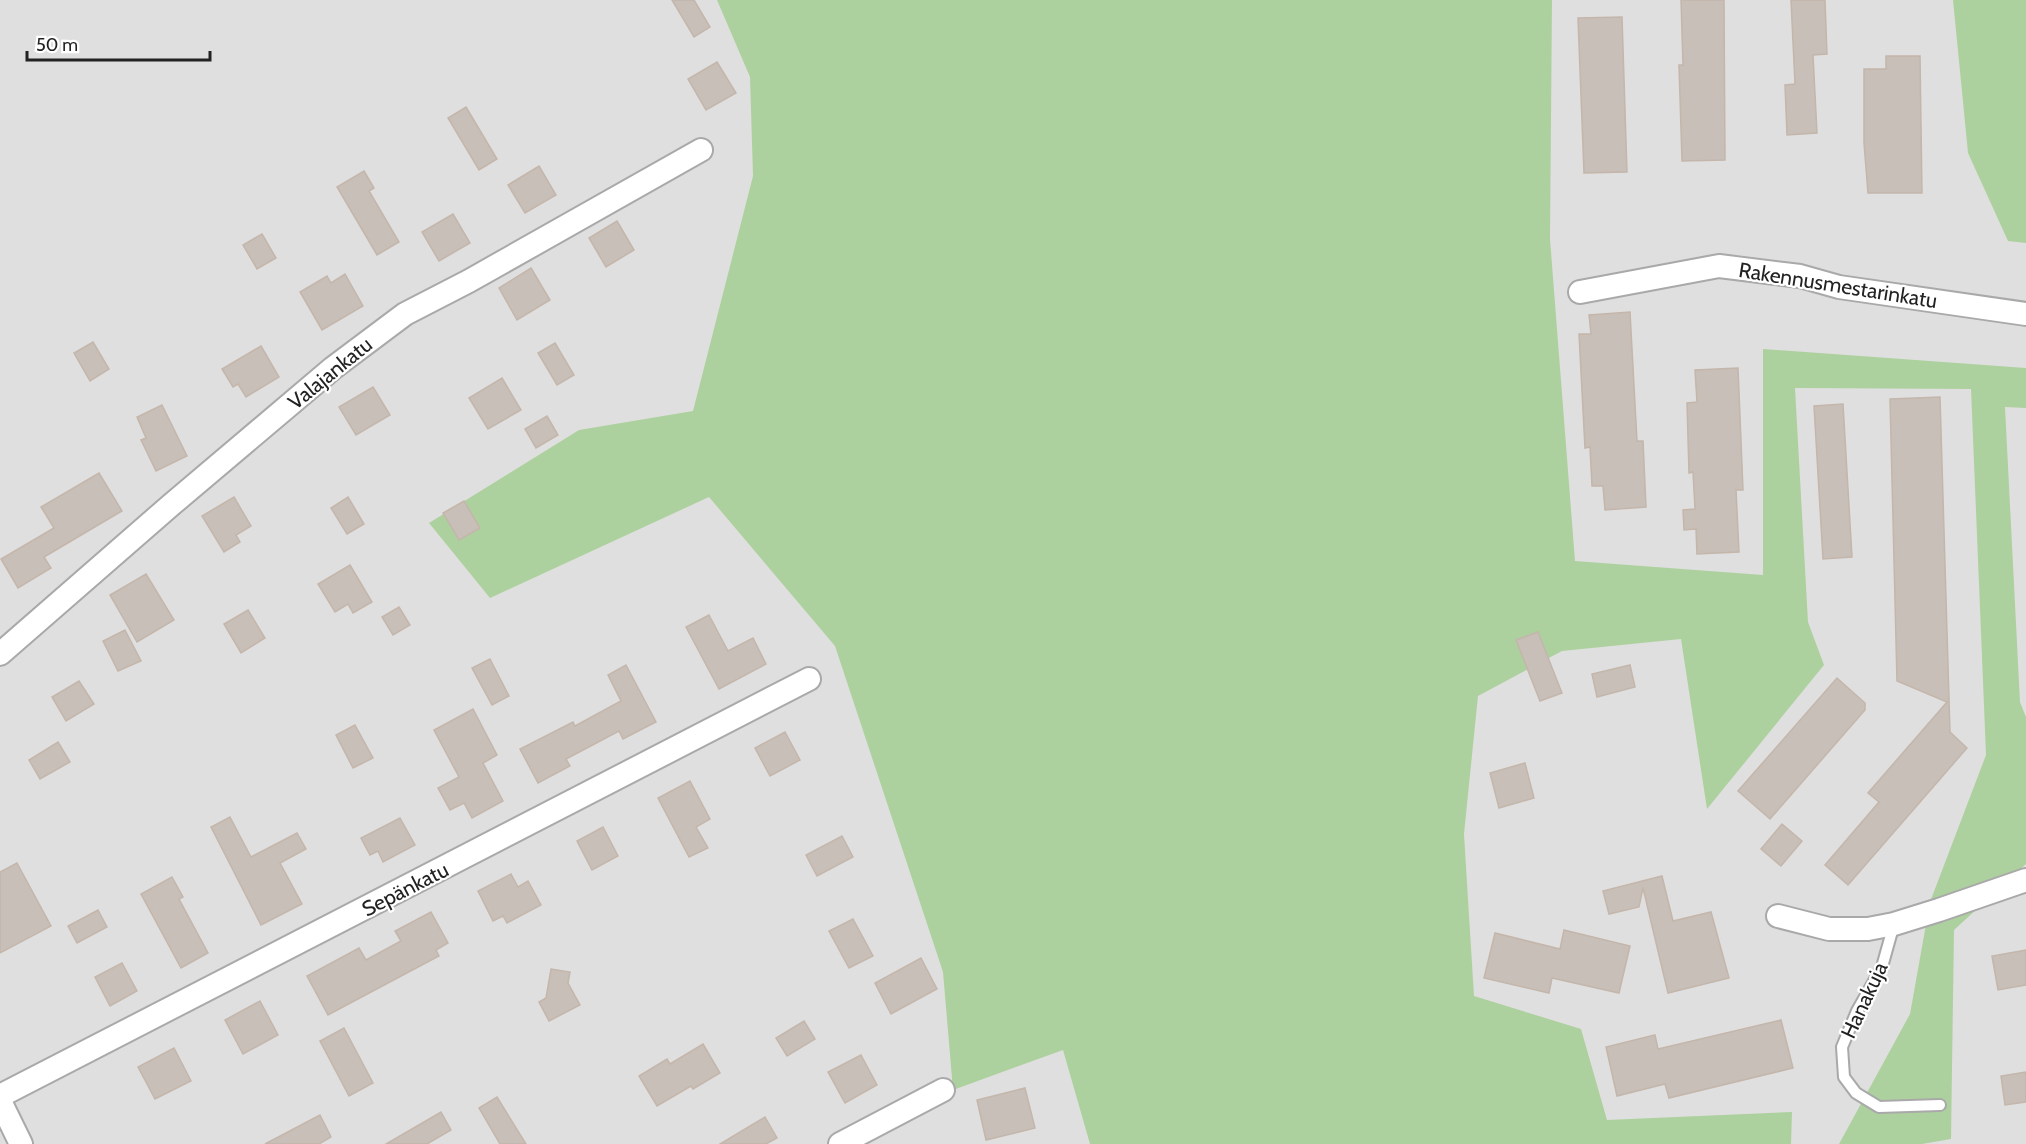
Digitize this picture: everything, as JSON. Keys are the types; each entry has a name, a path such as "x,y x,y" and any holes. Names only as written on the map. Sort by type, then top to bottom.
{"street":[{"name":"Valajankatu","path":"0,654 324,376 405,314 479,275 700,150"},
{"name":"Rakennusmestarinkatu","path":"1580,292 1719,266 1800,276 1839,287 2026,314"},
{"name":"Sepänkatu","path":"0,1096 809,680"},
{"path":"1778,916 1830,929 1868,929 1894,924 2026,880"},
{"path":"840,1144 942,1090"},
{"path":"0,1101 21,1144"}],"lane":[{"name":"Hanakuja","path":"1894,924 1882,967 1857,1011 1842,1047 1844,1077 1856,1093 1879,1107 1940,1105"}],"shaded area":[{"path":"0,0 2026,0 2026,1144 0,1144"}],"green space":[{"path":"717,0 1552,0 1550,239 1575,561 1763,575 1763,349 2026,368 2026,408 2005,407 2020,702 2026,717 2026,864 1954,930 1951,1139 1922,1144 1839,1144 1910,1014 1930,902 1986,755 1971,389 1795,388 1808,622 1824,665 1707,809 1681,639 1562,651 1478,696 1464,834 1474,996 1581,1029 1607,1120 1792,1112 1791,1144 1090,1144 1063,1050 953,1090 943,972 835,646 709,497 490,598 429,523 579,430 693,411 753,176 750,77"},
{"path":"1953,0 2026,0 2026,243 2008,241 1968,153"}],"building":[{"path":"672,0 694,0 710,27 694,37"},
{"path":"1681,0 1724,0 1725,160 1682,161 1679,65 1683,65"},
{"path":"1791,0 1825,0 1827,54 1813,55 1817,133 1787,135 1785,85 1795,84"},
{"path":"1622,17 1627,172 1584,173 1578,18"},
{"path":"1886,56 1920,56 1922,193 1868,193 1864,143 1864,69 1886,69"},
{"path":"717,62 736,93 706,110 688,79"},
{"path":"466,107 497,159 479,170 448,118"},
{"path":"539,166 556,195 525,213 508,185"},
{"path":"364,171 374,188 369,191 399,242 377,255 337,187"},
{"path":"453,214 470,243 439,261 422,232"},
{"path":"617,221 634,250 606,267 589,238"},
{"path":"262,234 276,258 257,269 243,245"},
{"path":"531,268 550,300 517,320 499,288"},
{"path":"345,274 363,306 322,330 300,292 327,276 331,283"},
{"path":"1630,312 1637,441 1643,441 1646,507 1605,510 1603,486 1592,486 1590,447 1585,448 1579,334 1591,334 1589,315"},
{"path":"93,342 109,369 90,381 74,353"},
{"path":"555,343 574,375 557,385 538,353"},
{"path":"261,346 279,377 246,397 238,384 233,387 222,369"},
{"path":"1738,368 1743,490 1736,490 1739,552 1697,554 1696,529 1684,530 1683,510 1695,509 1693,472 1689,473 1687,403 1697,402 1695,370"},
{"path":"502,378 521,410 488,429 469,398"},
{"path":"373,387 390,415 356,435 339,407"},
{"path":"1940,397 1950,732 1967,748 1848,885 1825,865 1879,802 1868,793 1947,702 1897,681 1890,399"},
{"path":"1843,404 1852,557 1823,559 1814,406"},
{"path":"162,405 187,456 156,471 141,440 146,438 137,417"},
{"path":"547,416 558,435 536,448 525,429"},
{"path":"99,473 122,511 44,557 51,568 18,588 1,559 54,528 41,507"},
{"path":"234,497 251,526 236,535 240,542 224,552 202,516"},
{"path":"348,497 364,524 347,534 331,508"},
{"path":"464,501 480,528 459,540 443,513"},
{"path":"350,565 372,602 353,613 348,604 335,612 318,584"},
{"path":"146,574 174,620 137,642 110,595"},
{"path":"399,607 410,625 393,635 382,617"},
{"path":"248,610 265,638 241,653 224,624"},
{"path":"709,615 728,651 753,638 766,664 719,689 686,627"},
{"path":"125,630 141,661 118,671 103,641"},
{"path":"1538,632 1562,693 1540,701 1516,640"},
{"path":"490,659 509,696 492,705 472,668"},
{"path":"626,665 656,722 623,739 619,731 566,759 570,766 538,783 520,749 573,722 575,726 621,701 608,675"},
{"path":"1630,665 1635,687 1597,697 1592,674"},
{"path":"1837,678 1865,703 1865,710 1770,819 1738,791"},
{"path":"79,681 94,704 66,721 52,697"},
{"path":"473,709 497,755 483,763 503,801 472,818 464,803 450,810 438,788 459,777 434,730"},
{"path":"355,725 373,758 353,768 336,735"},
{"path":"785,732 800,760 770,776 755,748"},
{"path":"58,742 70,762 40,779 29,760"},
{"path":"1525,763 1534,798 1499,808 1490,773"},
{"path":"690,781 710,819 696,827 708,848 689,857 658,798"},
{"path":"230,817 251,857 297,833 306,849 280,863 302,904 261,925 211,827"},
{"path":"400,818 415,845 383,862 378,851 370,855 361,838"},
{"path":"1782,824 1802,841 1781,866 1761,849"},
{"path":"603,827 618,856 592,870 577,841"},
{"path":"842,836 853,857 817,876 806,855"},
{"path":"17,863 51,926 0,953 0,872"},
{"path":"511,874 518,887 528,881 541,905 507,923 503,916 493,921 478,891"},
{"path":"1662,876 1673,921 1711,912 1729,978 1668,993 1643,888 1639,907 1609,914 1603,891"},
{"path":"172,877 183,897 179,899 208,953 181,968 141,894"},
{"path":"98,910 107,927 77,943 68,926"},
{"path":"431,912 448,943 436,950 439,956 328,1015 307,976 359,948 366,960 401,941 395,931"},
{"path":"853,919 873,956 849,968 829,931"},
{"path":"1564,930 1630,946 1619,993 1552,978 1549,993 1484,978 1495,933 1560,949"},
{"path":"2026,950 2026,985 1998,990 1992,956"},
{"path":"921,958 937,989 891,1014 875,983"},
{"path":"122,963 137,991 110,1006 95,977"},
{"path":"551,969 570,972 568,983 580,1005 549,1021 539,1002 546,998"},
{"path":"260,1001 278,1035 243,1054 225,1020"},
{"path":"1781,1020 1793,1068 1669,1098 1665,1084 1617,1096 1606,1047 1655,1035 1658,1049"},
{"path":"804,1021 815,1039 787,1056 776,1038"},
{"path":"344,1028 373,1083 349,1096 320,1041"},
{"path":"703,1044 720,1073 693,1089 691,1086 657,1106 639,1076 667,1059 670,1064"},
{"path":"174,1048 191,1081 155,1099 138,1067"},
{"path":"861,1055 877,1085 845,1103 828,1072"},
{"path":"2026,1072 2026,1102 2005,1105 2001,1076"},
{"path":"1025,1088 1035,1128 986,1140 977,1100"},
{"path":"497,1097 526,1144 500,1144 479,1108"},
{"path":"441,1112 451,1130 427,1144 386,1144"},
{"path":"320,1115 331,1137 319,1144 265,1144"},
{"path":"765,1117 777,1138 766,1144 720,1144"}]}
